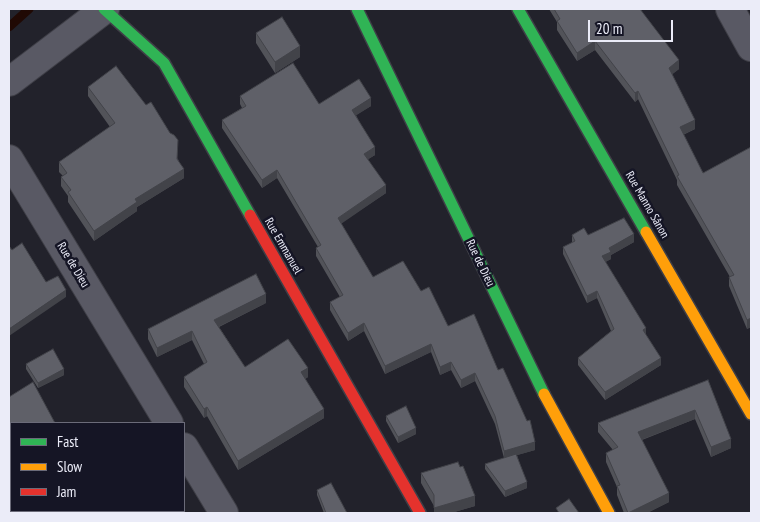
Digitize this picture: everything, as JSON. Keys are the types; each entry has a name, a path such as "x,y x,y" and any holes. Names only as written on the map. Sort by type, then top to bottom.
{"street":[{"path":"9,82 105,9"},
{"name":"Rue Emmanuel","path":"105,9 164,63 420,513"},
{"name":"Rue de Dieu","path":"357,9 557,422 609,513"},
{"name":"Rue Manno Sânon","path":"518,9 751,414"},
{"path":"730,9 751,47"},
{"name":"Rue de Dieu","path":"9,158 168,422"},
{"path":"185,449 224,513"}],"building":[{"path":"554,9 640,9 679,60 669,68 695,120 680,127 703,173 751,147 751,318 747,320 729,277 734,275 677,176 679,175 638,91 635,93 595,41 577,53 557,21 560,19"},
{"path":"282,17 300,46 275,62 256,33"},
{"path":"293,63 319,104 359,79 371,98 352,110 375,147 364,154 386,185 338,218 373,277 403,261 421,291 429,287 448,326 474,314 498,370 503,368 527,421 530,420 535,442 504,451 495,416 475,373 461,380 451,362 440,367 431,344 385,366 364,323 348,333 330,302 343,295 316,248 321,245 277,170 262,180 222,120 246,106 240,96"},
{"path":"116,66 146,105 151,102 170,133 178,140 177,159 184,169 135,199 137,202 94,231 68,192 71,190 61,177 67,173 59,162 115,123 88,87"},
{"path":"624,218 634,234 609,248 611,252 602,256 646,328 643,330 661,358 605,392 578,358 614,329 597,291 587,296 563,247 575,241 572,235 584,228 588,235"},
{"path":"22,243 46,282 58,276 66,290 9,329 9,246 12,250"},
{"path":"256,274 266,294 214,320 245,367 288,339 308,368 301,372 324,409 238,461 207,407 204,409 184,377 207,362 192,331 157,348 148,329"},
{"path":"53,349 64,369 38,383 26,364"},
{"path":"708,380 731,439 711,447 695,410 638,432 669,493 628,513 617,486 620,485 606,453 618,447 598,423"},
{"path":"33,382 54,422 10,422 9,466 9,397"},
{"path":"406,406 416,428 398,437 386,416"},
{"path":"516,454 527,482 505,491 485,464"},
{"path":"458,462 460,467 463,466 475,496 434,508 434,495 421,473"},
{"path":"331,483 347,513 326,513 317,490"},
{"path":"569,499 579,513 559,513 556,508"},
{"path":"164,512 165,513 44,513"}],"waterway":[{"path":"9,27 29,9"}],"traffic: fast":[{"path":"104,9 164,63 250,215"},
{"path":"357,9 544,394"},
{"path":"518,9 646,232"}],"traffic: slow":[{"path":"646,232 751,414"},
{"path":"544,394 609,513"}],"traffic: jam":[{"path":"250,215 420,513"}]}
